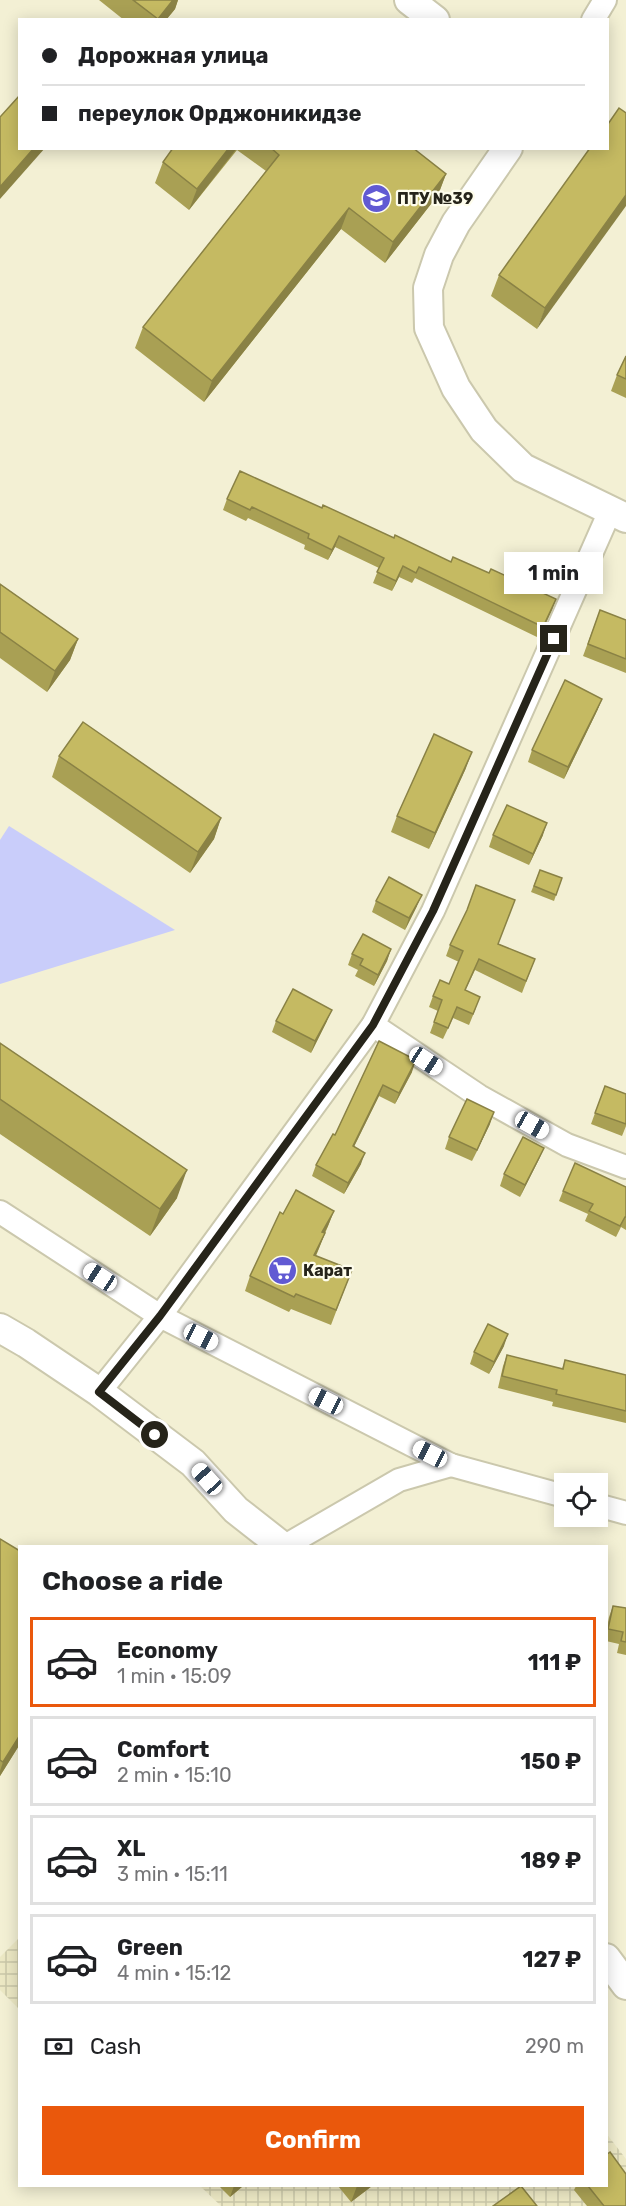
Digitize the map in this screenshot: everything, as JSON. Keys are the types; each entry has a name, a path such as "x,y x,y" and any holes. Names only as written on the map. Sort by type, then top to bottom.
{"main road":[{"path":"409,0 432,18"},
{"path":"507,150 456,223 439,255 428,288 429,328 456,388 484,430 523,468 618,515"},
{"path":"0,1328 99,1392 193,1463 236,1510 283,1545"},
{"path":"608,1961 626,1985"}],"street":[{"path":"594,18 605,0"},
{"path":"99,1392 160,1316 373,1025 433,911 618,515"},
{"path":"373,1025 499,1107 567,1145 626,1167"},
{"path":"0,1212 160,1316 450,1465 554,1493"},
{"path":"286,1545 399,1480 450,1465"},
{"path":"608,1508 626,1513"}],"shaded area":[{"path":"9,826 175,930 0,984 0,840"},
{"path":"18,1939 18,2008 0,1990 0,1957"},
{"path":"608,2136 626,2159 626,2206 221,2206 201,2187 608,2187"}],"building":[{"path":"133,0 173,0 157,18"},
{"path":"18,97 18,150 32,150 0,187 0,117"},
{"path":"619,108 626,113 626,195 545,308 499,275 589,150 609,150 609,123"},
{"path":"172,150 227,150 197,189 163,162"},
{"path":"273,150 416,150 446,174 393,242 349,208 212,381 143,327 279,155"},
{"path":"626,356 626,379 617,375"},
{"path":"240,471 322,508 323,505 394,538 395,535 451,562 453,557 489,573 491,569 556,599 543,627 419,567 416,573 403,566 396,581 377,572 384,558 339,536 332,550 308,538 309,534 252,507 250,510 227,499"},
{"path":"0,584 78,639 55,671 0,632"},
{"path":"600,610 626,620 626,659 588,644"},
{"path":"565,680 602,699 568,767 532,750"},
{"path":"83,722 221,818 198,852 59,756"},
{"path":"434,734 472,752 435,833 397,816"},
{"path":"507,805 547,823 533,854 493,835"},
{"path":"540,870 562,878 556,895 534,886"},
{"path":"389,877 422,895 409,918 376,901"},
{"path":"476,885 515,900 498,944 535,959 526,981 479,959 465,990 480,997 473,1014 457,1007 448,1028 434,1022 442,1000 433,996 440,980 449,984 463,951 450,945"},
{"path":"363,934 391,949 378,975 360,965 363,959 352,954"},
{"path":"293,989 332,1010 315,1041 276,1021"},
{"path":"379,1041 416,1060 399,1093 383,1085 353,1146 365,1153 348,1183 316,1165 333,1134 335,1135"},
{"path":"0,1043 187,1170 160,1209 0,1099"},
{"path":"605,1086 626,1094 626,1124 595,1113"},
{"path":"467,1099 494,1112 477,1150 449,1137"},
{"path":"523,1137 544,1148 525,1185 504,1174"},
{"path":"575,1163 626,1187 626,1217 620,1226 589,1211 593,1204 563,1191"},
{"path":"296,1190 334,1211 322,1232 325,1233 314,1255 352,1270 336,1310 296,1294 294,1297 250,1276 280,1212 283,1214"},
{"path":"488,1324 508,1334 494,1362 474,1352"},
{"path":"507,1355 563,1369 565,1360 626,1375 626,1411 556,1394 557,1390 502,1376"},
{"path":"0,1539 18,1550 18,1738 3,1762 0,1760"},
{"path":"613,1606 626,1608 626,1642 621,1641 623,1632 608,1629"},
{"path":"610,2152 626,2174 626,2206 604,2206 589,2187 608,2187 608,2154"},
{"path":"522,2187 537,2206 493,2206"}],"place":[{"name":"ПТУ №39","path":"376,198"},
{"name":"Карат","path":"282,1270"}],"route":[{"path":"155,1435 99,1392 160,1316 373,1025 433,911 554,639"}]}
